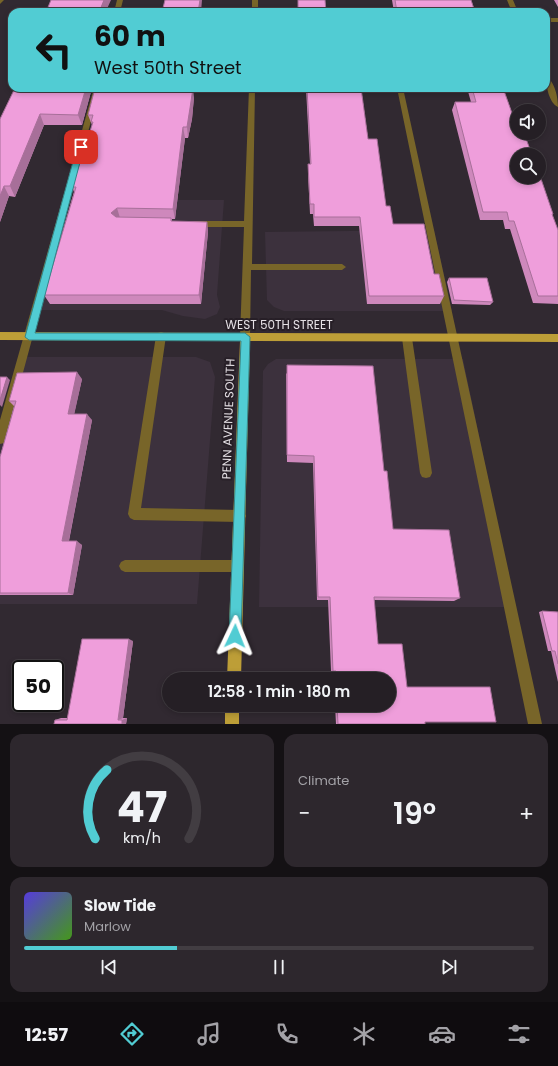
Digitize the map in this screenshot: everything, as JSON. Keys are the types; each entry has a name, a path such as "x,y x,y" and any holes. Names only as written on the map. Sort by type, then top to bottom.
{"main road":[{"name":"WEST 50TH STREET","path":"0,336 558,338"},
{"name":"PENN AVENUE SOUTH","path":"234,672 245,337"},
{"path":"232,712 232,724"}],"street":[{"path":"550,88 558,105"},
{"path":"0,439 96,92"},
{"name":"PENN AVENUE SOUTH","path":"245,337 252,92"},
{"path":"401,92 535,724"},
{"path":"187,224 248,224"},
{"path":"247,267 342,267"},
{"path":"161,336 134,514 240,516"},
{"path":"407,338 426,473"},
{"path":"125,566 238,566"}],"shaded area":[{"path":"69,200 224,200 217,295 220,307 217,314 205,319 183,316 162,310 38,310"},
{"path":"434,230 452,311 284,311 274,307 267,300 265,232"},
{"path":"22,357 196,357 210,362 215,377 197,604 0,604 0,432"},
{"path":"276,359 463,359 515,607 259,607 263,371 268,364"}],"building":[{"path":"51,0 104,0 101,8 48,8"},
{"path":"165,0 200,0 199,8 163,8"},
{"path":"298,0 325,0 326,8 298,8"},
{"path":"395,0 471,0 474,8 396,8"},
{"path":"13,92 85,92 78,115 40,114 10,186 4,186 0,196 0,119"},
{"path":"94,92 192,92 187,127 183,127 173,209 117,208 111,213 116,217 171,218 171,221 207,222 199,295 44,295 76,187 72,187 93,122 91,122 93,115 88,115"},
{"path":"307,92 362,92 368,139 377,139 386,206 390,206 393,224 424,224 434,274 439,274 444,296 369,296 360,217 314,217 314,204 310,204 308,164 311,164"},
{"path":"473,92 504,92 510,108 510,140 527,140 529,148 510,148 510,184 543,184 558,230 558,296 538,296 514,221 509,221 507,212 483,212 455,102 476,102"},
{"path":"449,278 487,278 493,302 454,300"},
{"path":"287,365 373,366 384,471 387,471 393,529 449,530 460,598 374,597 378,644 402,644 407,687 490,687 496,722 338,724 337,712 396,712 396,672 333,671 330,597 318,597 314,456 287,455"},
{"path":"77,372 68,414 87,414 62,541 77,541 68,593 0,593 0,457 16,401 9,401 17,373"},
{"path":"0,377 7,377 0,400"},
{"path":"542,611 558,612 558,664 555,651 552,651"},
{"path":"82,639 129,639 118,720 122,720 122,724 54,724 55,720 67,720"}],"route":[{"path":"81,147 29,337 245,337 235,636"}]}
